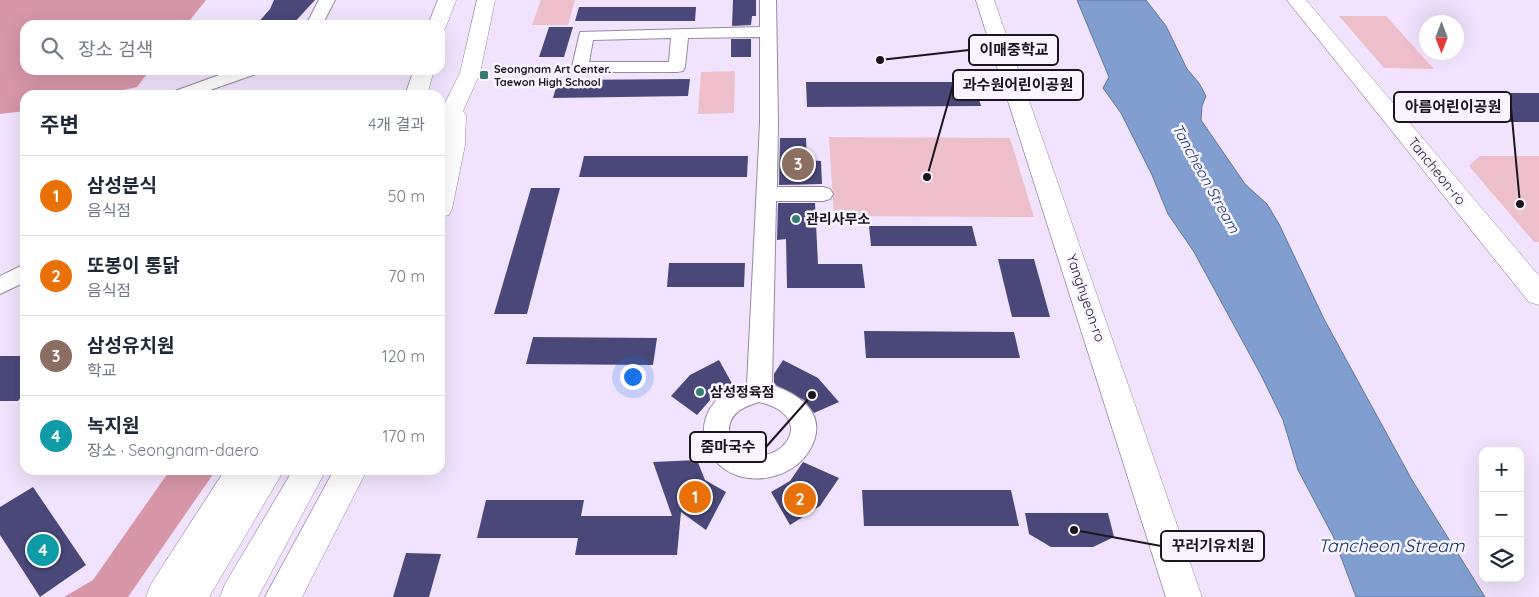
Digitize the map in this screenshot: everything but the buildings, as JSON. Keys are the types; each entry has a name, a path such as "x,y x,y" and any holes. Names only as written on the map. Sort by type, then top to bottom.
{"main road":[{"path":"440,20 447,0"},
{"path":"445,127 470,73 486,0"},
{"name":"Yanghyeon-ro","path":"985,0 1132,436 1184,597"},
{"name":"Tancheon-ro","path":"1296,0 1539,295"},
{"path":"445,184 453,145 456,104"},
{"path":"164,597 240,475"},
{"path":"189,597 265,475"},
{"path":"238,597 307,475"},
{"path":"283,597 348,475"}],"street":[{"path":"317,20 327,0"},
{"path":"759,392 767,194 768,0"},
{"path":"680,34 677,67 580,67 586,35 768,32"},
{"path":"194,90 235,75"},
{"path":"767,194 823,194"},
{"path":"0,286 20,275"}],"shaded area":[{"path":"0,0 206,0 190,20 20,20 20,75 146,75 137,87 123,90 20,90 20,112 0,114"},
{"path":"541,0 575,0 568,25 532,25"},
{"path":"1339,16 1386,16 1419,52 1419,60 1426,60 1434,69 1384,68"},
{"path":"735,71 734,113 698,114 701,72"},
{"path":"829,137 1010,138 1034,217 834,216"},
{"path":"1480,156 1539,156 1539,242 1534,242 1469,166"},
{"path":"166,475 213,475 128,597 64,597 93,580"}],"water":[{"name":"Tancheon Stream","path":"1077,0 1146,0 1166,26 1187,69 1199,83 1206,96 1202,106 1201,120 1245,184 1267,204 1279,224 1324,319 1412,480 1485,597 1356,597 1333,536 1298,470 1283,420 1261,375 1194,252 1168,214 1152,175 1121,113 1103,88 1109,77"}],"place":[{"name":"이매중학교","path":"880,60"},
{"name":"Seongnam Art Center. Taewon High School","path":"484,75"},
{"name":"삼성유치원","path":"798,164"},
{"name":"과수원어린이공원","path":"927,177"},
{"name":"아름어린이공원","path":"1520,204"},
{"name":"관리사무소","path":"796,219"},
{"name":"삼성정육점","path":"700,392"},
{"name":"줌마국수","path":"812,395"},
{"name":"삼성분식","path":"695,497"},
{"name":"또봉이 통닭","path":"800,499"},
{"name":"꾸러기유치원","path":"1074,530"},
{"name":"녹지원","path":"43,550"}]}
